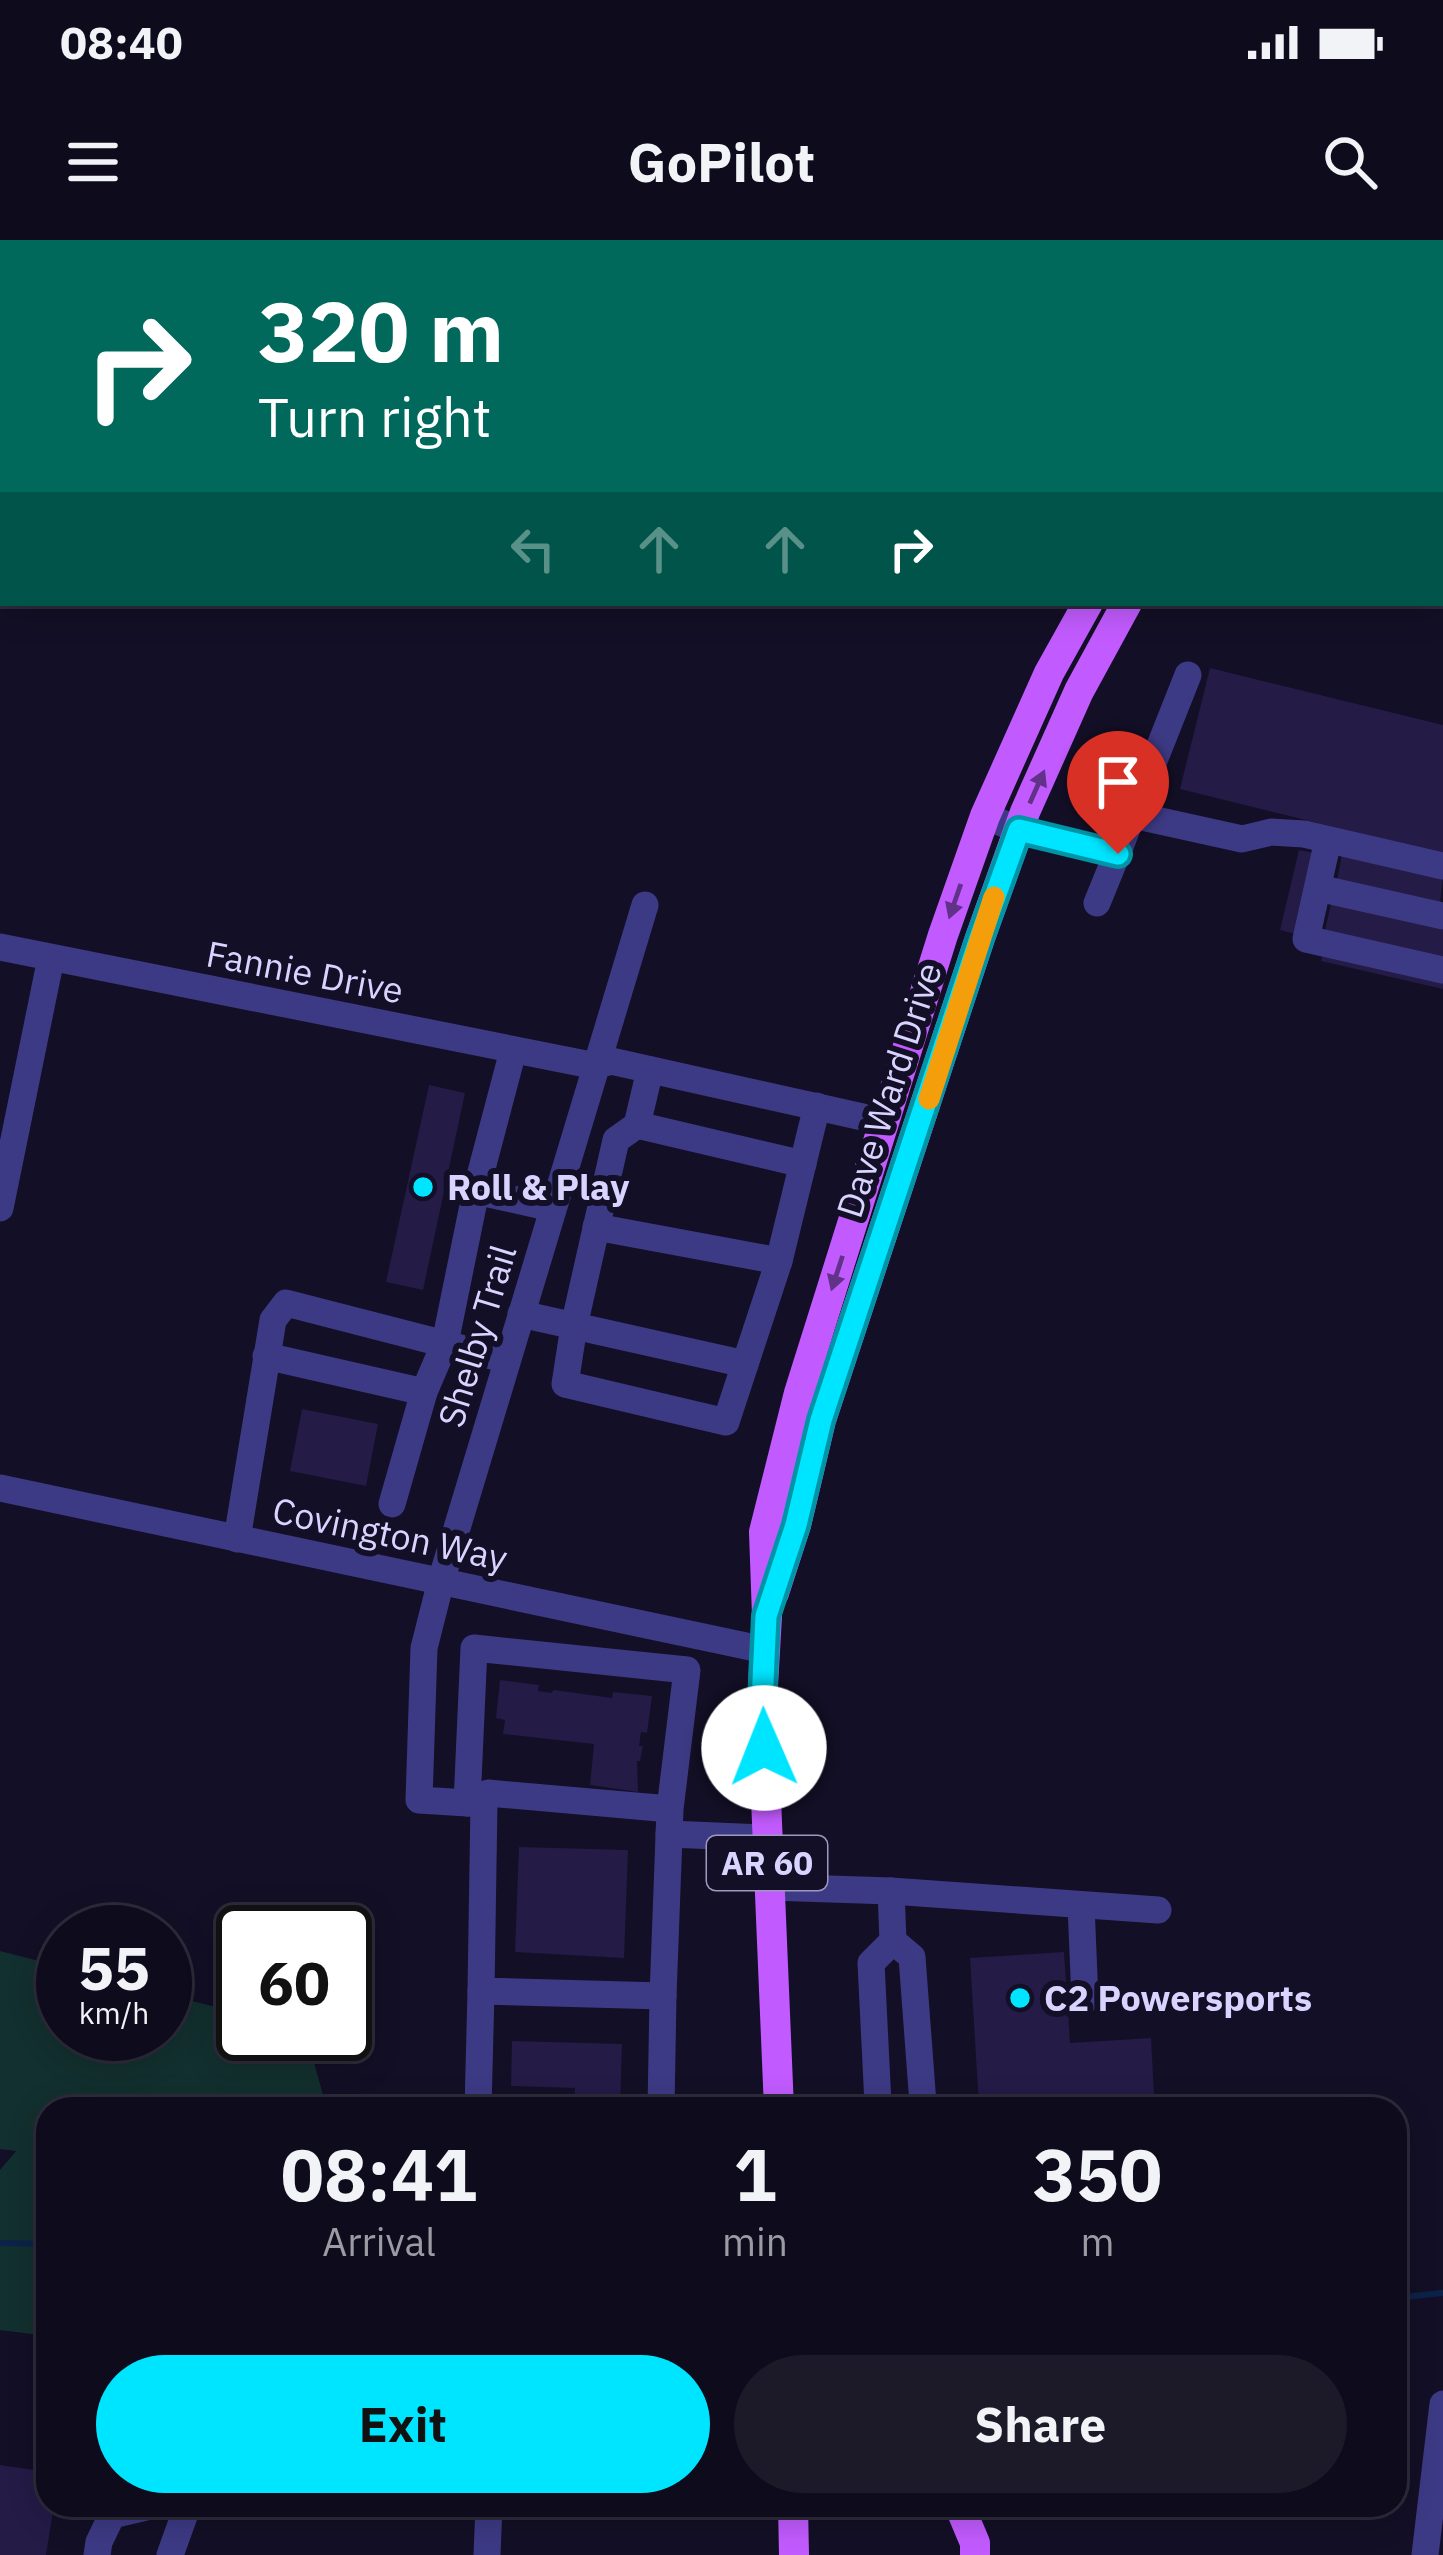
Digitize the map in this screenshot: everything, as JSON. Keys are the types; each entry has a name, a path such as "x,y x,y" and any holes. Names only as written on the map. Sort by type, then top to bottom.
{"main road":[{"name":"Dave Ward Drive","path":"778,2097 762,1703 764,1532 799,1393 943,935 985,816 1049,673 1086,606"},
{"name":"Dave Ward Drive","path":"766,1616 796,1525 821,1420 980,938 1019,830 1079,691 1125,606"},
{"path":"793,2517 794,2555"},
{"path":"964,2517 975,2555"}],"street":[{"path":"1097,903 1188,675"},
{"path":"1133,814 1242,839 1271,832 1443,866"},
{"path":"985,816 1019,830 1118,854"},
{"path":"1328,840 1306,939 1443,970"},
{"path":"1318,888 1443,916"},
{"name":"Shelby Trail","path":"475,1804 419,1800 424,1648 645,905"},
{"name":"Fannie Drive","path":"0,947 513,1051 596,1066 611,1061 885,1122"},
{"path":"0,1208 51,958"},
{"path":"392,1504 424,1392 445,1343 476,1191 513,1051"},
{"path":"650,1070 637,1125 616,1140 574,1326 566,1384 726,1422 779,1261 817,1106"},
{"path":"637,1125 803,1164"},
{"path":"476,1191 552,1208"},
{"path":"596,1227 779,1261"},
{"path":"237,1539 266,1356 274,1320 286,1303 507,1360"},
{"path":"521,1314 745,1364"},
{"path":"266,1356 424,1392"},
{"name":"Covington Way","path":"0,1488 765,1650"},
{"path":"478,2097 481,1991 474,1648 687,1670 669,1821 661,2097"},
{"path":"475,1804 488,1793 766,1838"},
{"path":"769,1887 1159,1910"},
{"path":"878,2097 871,1963 893,1941 892,1891"},
{"path":"1081,1905 1085,2000"},
{"path":"893,1941 912,1958 922,2097"},
{"path":"481,1991 662,1996"},
{"path":"1425,2555 1443,2404"},
{"path":"97,2555 112,2517"},
{"path":"170,2555 183,2517"},
{"path":"488,2555 489,2517"}],"green space":[{"path":"0,1951 36,1960 36,2061 192,2061 192,2001 216,2007 216,2061 314,2061 324,2097 36,2097 36,2334 0,2330 0,2170 16,2151 0,2149"}],"building":[{"path":"1210,668 1443,725 1443,854 1180,789"},
{"path":"1299,850 1319,854 1299,935 1280,930"},
{"path":"1342,855 1443,877 1440,903 1337,880"},
{"path":"1331,904 1443,930 1443,957 1325,930"},
{"path":"1324,949 1443,977 1443,989 1321,961"},
{"path":"429,1085 465,1093 423,1290 386,1282"},
{"path":"302,1409 378,1424 366,1486 290,1471"},
{"path":"500,1680 539,1685 538,1691 551,1693 652,1696 647,1733 641,1732 638,1792 590,1785 594,1744 503,1734 505,1720 496,1718"},
{"path":"519,1847 628,1850 624,1958 515,1952"},
{"name":"C2 Powersports","path":"1064,1952 1070,2043 1151,2038 1154,2095 978,2097 970,1958"},
{"path":"512,2041 622,2044 620,2097 575,2097 575,2088 511,2086"},
{"path":"0,2465 36,2470 36,2517 52,2517 46,2555 0,2555"}],"waterway":[{"path":"0,2243 36,2244"},
{"path":"1407,2297 1442,2293"}],"slow traffic":[{"path":"929,1099 994,897"}],"place":[{"name":"Roll & Play","path":"423,1187"},
{"name":"C2 Powersports","path":"1020,1998"}],"route":[{"path":"764,1748 766,1616 796,1525 821,1420 1019,830 1118,854"}]}
